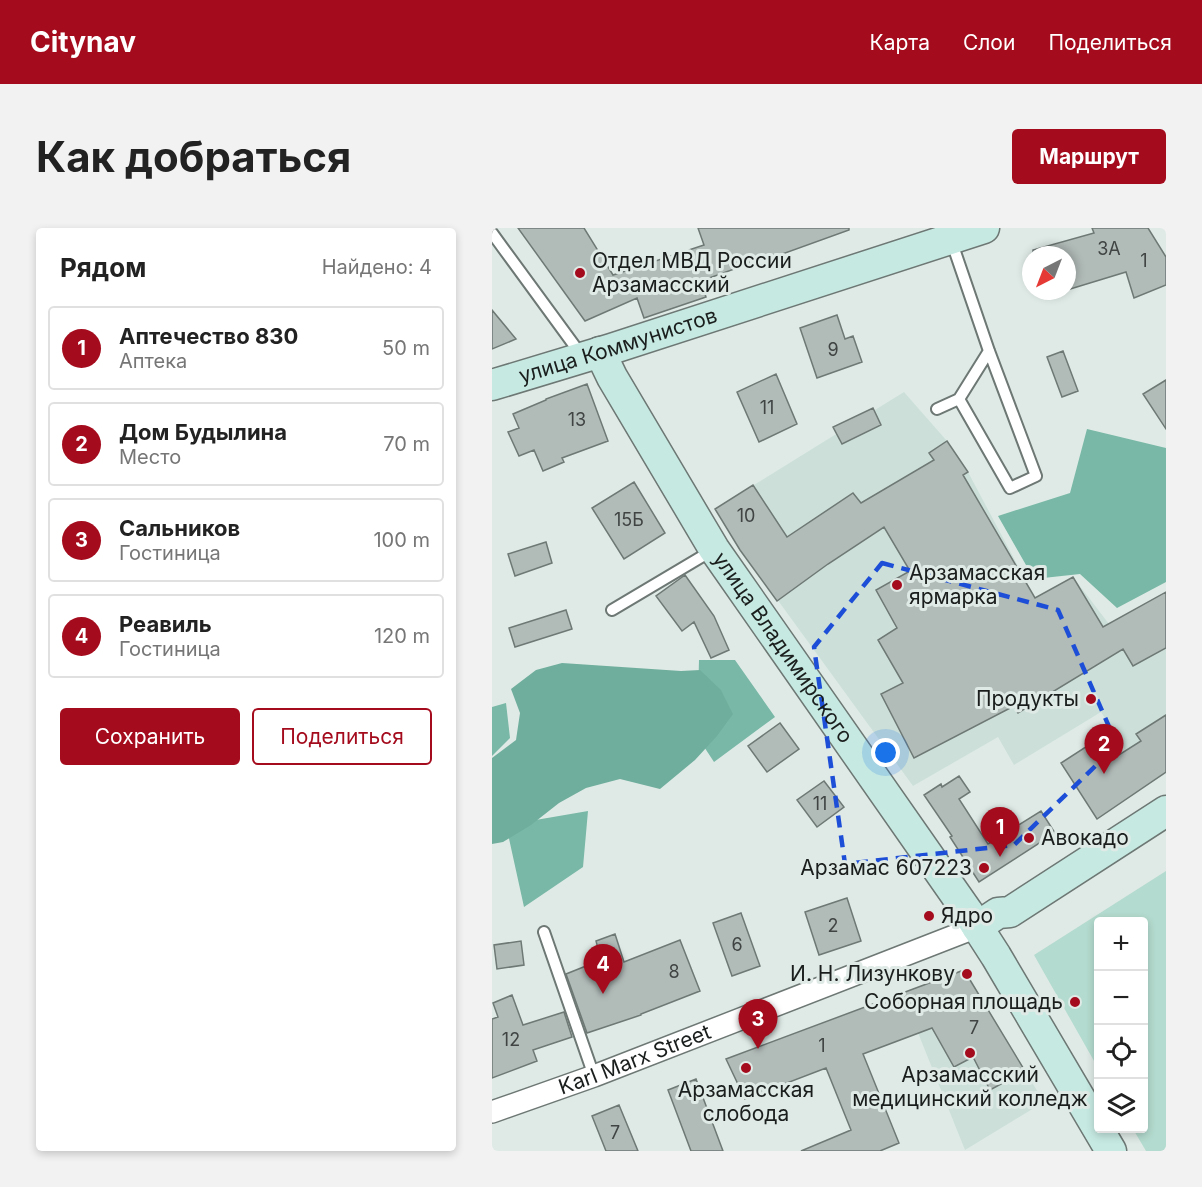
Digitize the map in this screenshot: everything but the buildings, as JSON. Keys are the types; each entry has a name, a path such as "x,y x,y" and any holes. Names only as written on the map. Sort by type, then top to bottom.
{"street":[{"name":"улица Коммунистов","path":"492,385 984,228"},
{"name":"улица Владимирского","path":"591,354 612,377 714,549 988,920 996,956 1111,1151"},
{"path":"988,920 1166,804"},
{"path":"988,920 1010,912 1166,811"},
{"name":"Karl Marx Street","path":"492,1112 594,1076 988,920"}],"lane":[{"path":"492,233 591,354"},
{"path":"951,240 989,351 1036,476 1010,488 959,399"},
{"path":"938,409 959,399 989,351"},
{"path":"612,610 714,549"},
{"path":"544,932 594,1076"}],"highlighted area":[{"path":"882,563 1058,610 1117,745 1014,845 845,864 814,647"}],"shaded area":[{"name":"Арзамасская ярмарка","path":"904,392 947,441 968,472 1035,598 1073,577 1109,624 1166,592 1166,715 1136,735 1163,775 1147,785 1101,712 1014,765 998,737 913,786 739,547 715,509"},
{"path":"1087,429 1166,448 1166,582 1117,608 1080,574 1034,579 998,516 1070,493"},
{"path":"699,660 735,660 775,717 714,762 697,736"},
{"path":"562,663 681,671 700,670 721,690 733,714 695,760 660,789 620,779 586,788 559,803 531,825 503,842 492,844 492,758 516,740 520,713 511,689 536,670"},
{"path":"506,703 510,738 492,756 492,707"},
{"path":"588,811 583,867 524,907 506,825"},
{"path":"1166,871 1166,1151 1146,1151 1135,1133 1148,1133 1148,917 1094,917 1094,1061 1034,955"},
{"name":"Арзамасский медицинский колледж","path":"964,970 1044,1102 965,1150 902,993"}],"place":[{"name":"Отдел МВД России Арзамасский","path":"580,273"},
{"name":"Арзамасская ярмарка","path":"897,585"},
{"name":"Продукты","path":"1091,699"},
{"name":"Дом Будылина","path":"1104,774"},
{"name":"Авокадо","path":"1029,838"},
{"name":"Аптечество 830","path":"1000,857"},
{"name":"Арзамас 607223","path":"984,868"},
{"name":"Ядро","path":"929,916"},
{"name":"И. Н. Лизункову","path":"967,974"},
{"name":"Реавиль","path":"603,994"},
{"name":"Соборная площадь","path":"1075,1002"},
{"name":"Сальников","path":"758,1049"},
{"name":"Арзамасский медицинский колледж","path":"970,1053"},
{"name":"Арзамасская слобода","path":"746,1068"}]}
